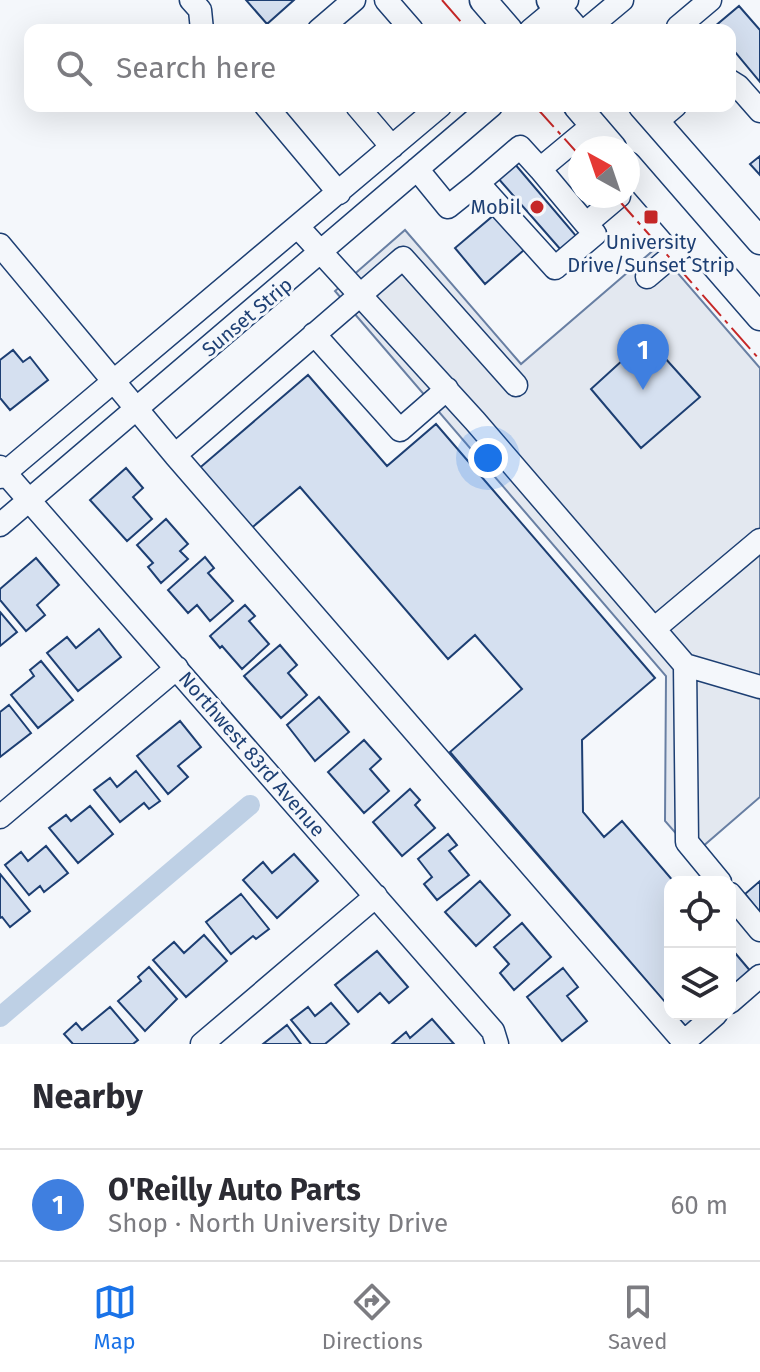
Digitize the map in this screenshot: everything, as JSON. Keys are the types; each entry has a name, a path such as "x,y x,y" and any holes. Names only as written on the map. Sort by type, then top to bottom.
{"main road":[{"path":"483,0 504,24"},
{"path":"558,3 572,24"},
{"path":"659,112 757,232"},
{"path":"585,116 602,136"},
{"path":"640,185 760,317"}],"street":[{"path":"191,0 200,10 201,24"},
{"path":"326,24 354,0"},
{"path":"386,0 407,24"},
{"path":"593,24 622,0"},
{"path":"682,24 710,0"},
{"path":"537,24 558,3"},
{"path":"736,85 760,111"},
{"path":"271,112 339,193"},
{"path":"362,112 392,147"},
{"name":"Sunset Strip","path":"2,472 115,382 433,112"},
{"name":"Sunset Strip","path":"0,525 484,112"},
{"path":"540,169 585,116"},
{"path":"417,169 448,207 520,147 595,234 555,268 478,183"},
{"path":"586,224 605,208"},
{"path":"298,227 447,389 685,665 760,687"},
{"path":"647,277 692,239"},
{"path":"0,245 175,455 664,1019"},
{"path":"175,455 403,258 516,385"},
{"path":"314,334 400,430 447,389"},
{"name":"Northwest 83rd Avenue","path":"2,472 30,500 493,1031 497,1044"},
{"path":"654,629 760,540"},
{"path":"685,665 687,842 715,876"},
{"path":"0,817 177,668"},
{"path":"202,1044 376,896"},
{"path":"736,901 760,930"},
{"path":"736,997 760,976"},
{"path":"665,1020 684,1042 709,1020"}],"shaded area":[{"path":"405,230 521,364 656,248 760,368 760,797 694,854 665,821 666,676 335,291"}],"building":[{"path":"246,0 294,0 267,24"},
{"path":"739,6 760,30 760,82 736,53 736,24 718,24"},
{"path":"760,156 760,175 750,164"},
{"name":"Mobil","path":"514,163 577,237 561,250 497,177"},
{"path":"494,215 524,250 485,284 455,248"},
{"path":"647,338 700,397 641,448 591,389"},
{"path":"13,350 23,362 30,357 48,380 10,410 0,398 0,360"},
{"path":"308,375 387,466 436,424 655,678 582,740 583,812 604,837 622,821 669,876 664,876 664,1001 450,752 522,689 475,635 448,659 300,487 248,531 196,471"},
{"path":"126,468 143,488 133,497 152,519 127,541 90,500"},
{"path":"166,519 188,544 180,551 188,559 161,583 148,567 153,563 137,545"},
{"path":"205,557 214,568 208,573 233,601 210,621 197,605 188,613 168,590"},
{"path":"36,558 59,585 37,605 45,615 26,631 0,600 0,589"},
{"path":"245,605 255,616 249,621 269,644 242,669 210,636"},
{"path":"0,612 17,632 0,646"},
{"path":"99,629 121,657 78,691 47,653 67,637 76,648"},
{"path":"280,645 297,665 288,673 307,695 281,718 244,676"},
{"path":"41,661 73,700 38,728 11,695 34,676 30,670"},
{"path":"319,697 349,732 315,761 287,725"},
{"path":"9,705 31,733 0,757 0,712"},
{"path":"180,721 201,747 178,766 188,777 168,794 137,756"},
{"path":"364,740 381,759 370,769 389,791 364,813 328,772"},
{"path":"136,771 160,801 149,809 144,803 120,822 94,790 110,778 117,787"},
{"path":"410,789 420,800 415,805 435,828 402,856 373,822"},
{"path":"90,806 113,834 78,863 49,828 66,815 71,821"},
{"path":"448,834 457,845 449,851 469,875 437,900 424,884 432,877 418,859"},
{"path":"46,846 68,873 44,892 40,886 29,895 5,865 21,852 28,861"},
{"path":"294,854 318,881 277,918 243,880 263,862 272,873"},
{"path":"0,874 30,911 10,927 0,918"},
{"path":"480,881 510,915 476,946 445,912"},
{"path":"760,881 760,912 745,894"},
{"path":"241,894 269,929 256,939 253,936 231,954 206,922"},
{"path":"522,923 551,957 514,990 500,973 509,964 494,947"},
{"path":"204,935 227,961 186,997 153,960 174,942 184,953"},
{"path":"377,951 408,987 389,1003 380,993 358,1012 335,985"},
{"path":"736,954 752,973 736,987"},
{"path":"149,967 177,999 145,1031 118,1001 141,981 138,977"},
{"path":"563,968 578,987 567,996 587,1021 562,1041 527,997"},
{"path":"331,1003 349,1024 325,1044 311,1044 291,1020 308,1007 315,1016"},
{"path":"110,1007 138,1040 133,1044 73,1044 64,1034 76,1023 82,1030"},
{"path":"432,1019 454,1044 392,1044 406,1032 410,1038"},
{"path":"680,1020 698,1020 688,1029"},
{"path":"287,1025 301,1044 263,1044"}],"waterway":[{"path":"0,1017 250,805"}],"power":[{"path":"442,0 463,24"},
{"path":"540,112 568,143"},
{"path":"626,208 760,360"}],"place":[{"name":"Mobil","path":"537,207"},
{"name":"University Drive/Sunset Strip","path":"651,217"},
{"name":"O'Reilly Auto Parts","path":"643,390"}]}
